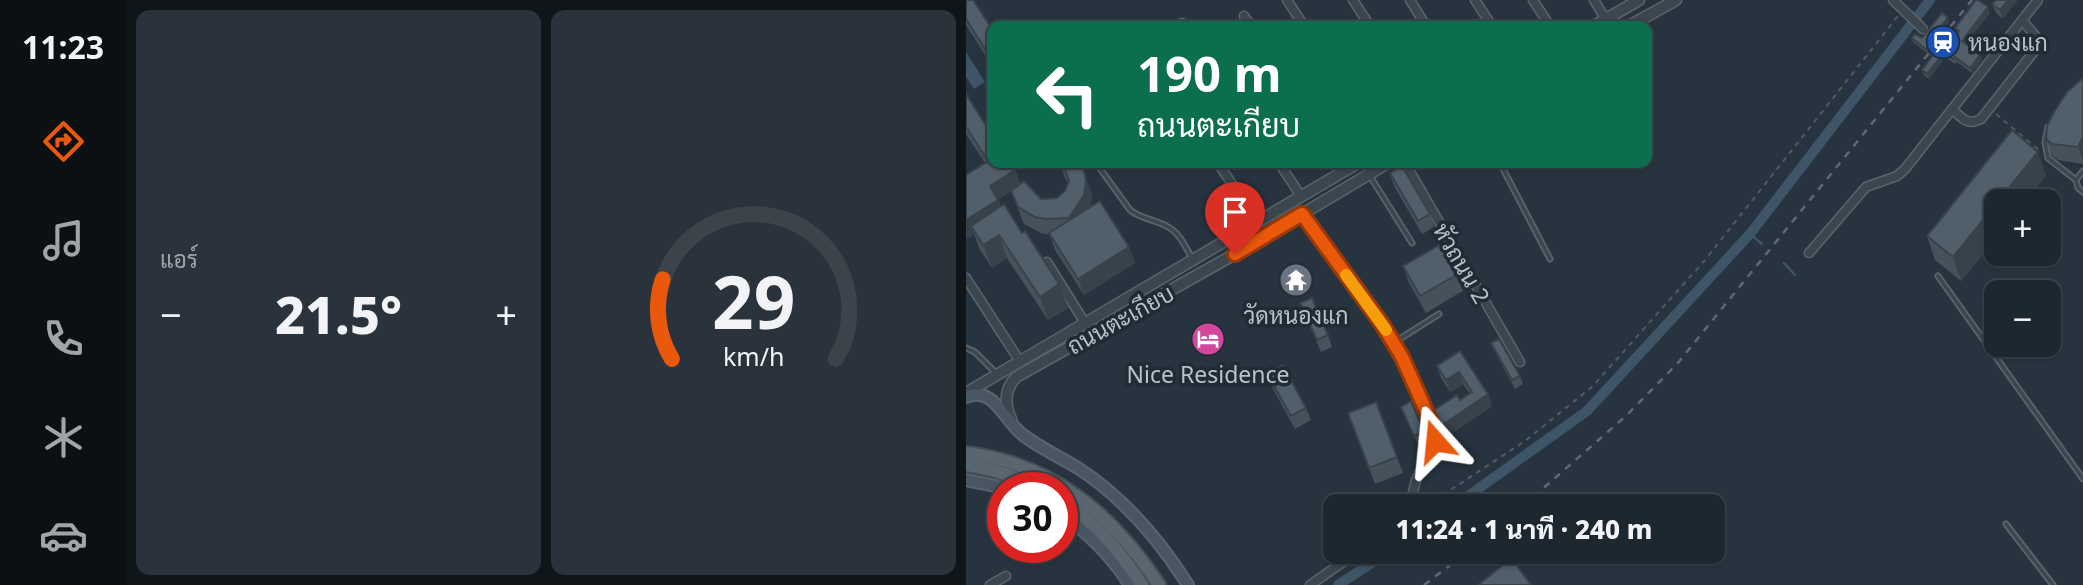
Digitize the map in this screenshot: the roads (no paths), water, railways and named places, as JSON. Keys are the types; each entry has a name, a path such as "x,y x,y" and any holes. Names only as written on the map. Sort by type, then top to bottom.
{"main road":[{"path":"966,395 989,397 1022,435 1079,468 1111,493 1141,521 1170,556 1188,585"},
{"path":"966,453 988,456 1020,472"},
{"path":"966,465 1008,472"},
{"path":"966,480 987,484"},
{"path":"1078,496 1101,514 1142,560 1158,585"},
{"path":"1078,513 1114,546 1142,585"},
{"path":"1078,527 1090,537 1130,585"}],"street":[{"path":"1287,0 1301,21"},
{"path":"1353,0 1367,21"},
{"path":"1410,0 1423,21"},
{"path":"1475,0 1489,21"},
{"path":"1533,0 1547,21"},
{"path":"1594,0 1606,20 1639,0"},
{"path":"1636,21 1657,5 1676,0"},
{"path":"1893,0 1923,29"},
{"path":"1809,253 1866,187 1897,176 1905,170 2038,0"},
{"path":"1244,16 1248,21"},
{"path":"1952,110 1966,122 1973,123 1981,119 2036,49 2038,39 2022,20"},
{"path":"1221,168 1256,222"},
{"path":"1283,168 1314,208"},
{"name":"ถนนตะเกียบ","path":"966,395 1019,360 1303,195 1342,168"},
{"name":"ถนนตะเกียบ","path":"1022,435 1009,414 1006,403 1007,392 1016,377 1379,168"},
{"name":"หัวถนน 2","path":"1408,168 1520,362"},
{"path":"1302,214 1394,343 1436,435 1433,448 1416,480 1413,494"},
{"path":"1047,262 1085,323"},
{"path":"966,278 1019,360"},
{"path":"1310,585 1340,564"},
{"path":"990,585 1006,576"}],"lane":[{"path":"2049,123 2045,142 2048,158 2076,180 2078,188 2083,192"},
{"path":"1100,168 1135,215 1159,223 1176,233 1193,260"},
{"path":"1503,168 1550,259"},
{"path":"2076,180 2083,170"},
{"path":"1369,174 1412,243"},
{"path":"1938,276 2083,479"},
{"path":"1394,343 1438,314"},
{"path":"966,348 975,352 997,374"},
{"path":"2006,524 2053,585"}],"water":[{"path":"966,52 985,82 974,89 966,77"}],"waterway":[{"path":"1471,494 1587,411 1750,234 1930,0"},
{"path":"1750,234 1762,244"},
{"path":"1784,263 1795,275"},
{"path":"1338,585 1370,564"}],"railway":[{"path":"1537,494 1627,415 1677,364 1972,0"},
{"path":"1424,585 1452,564"}],"place":[{"name":"หนองแก","path":"1943,42"},
{"name":"วัดหนองแก","path":"1296,280"},
{"name":"Nice Residence","path":"1208,339"}]}
